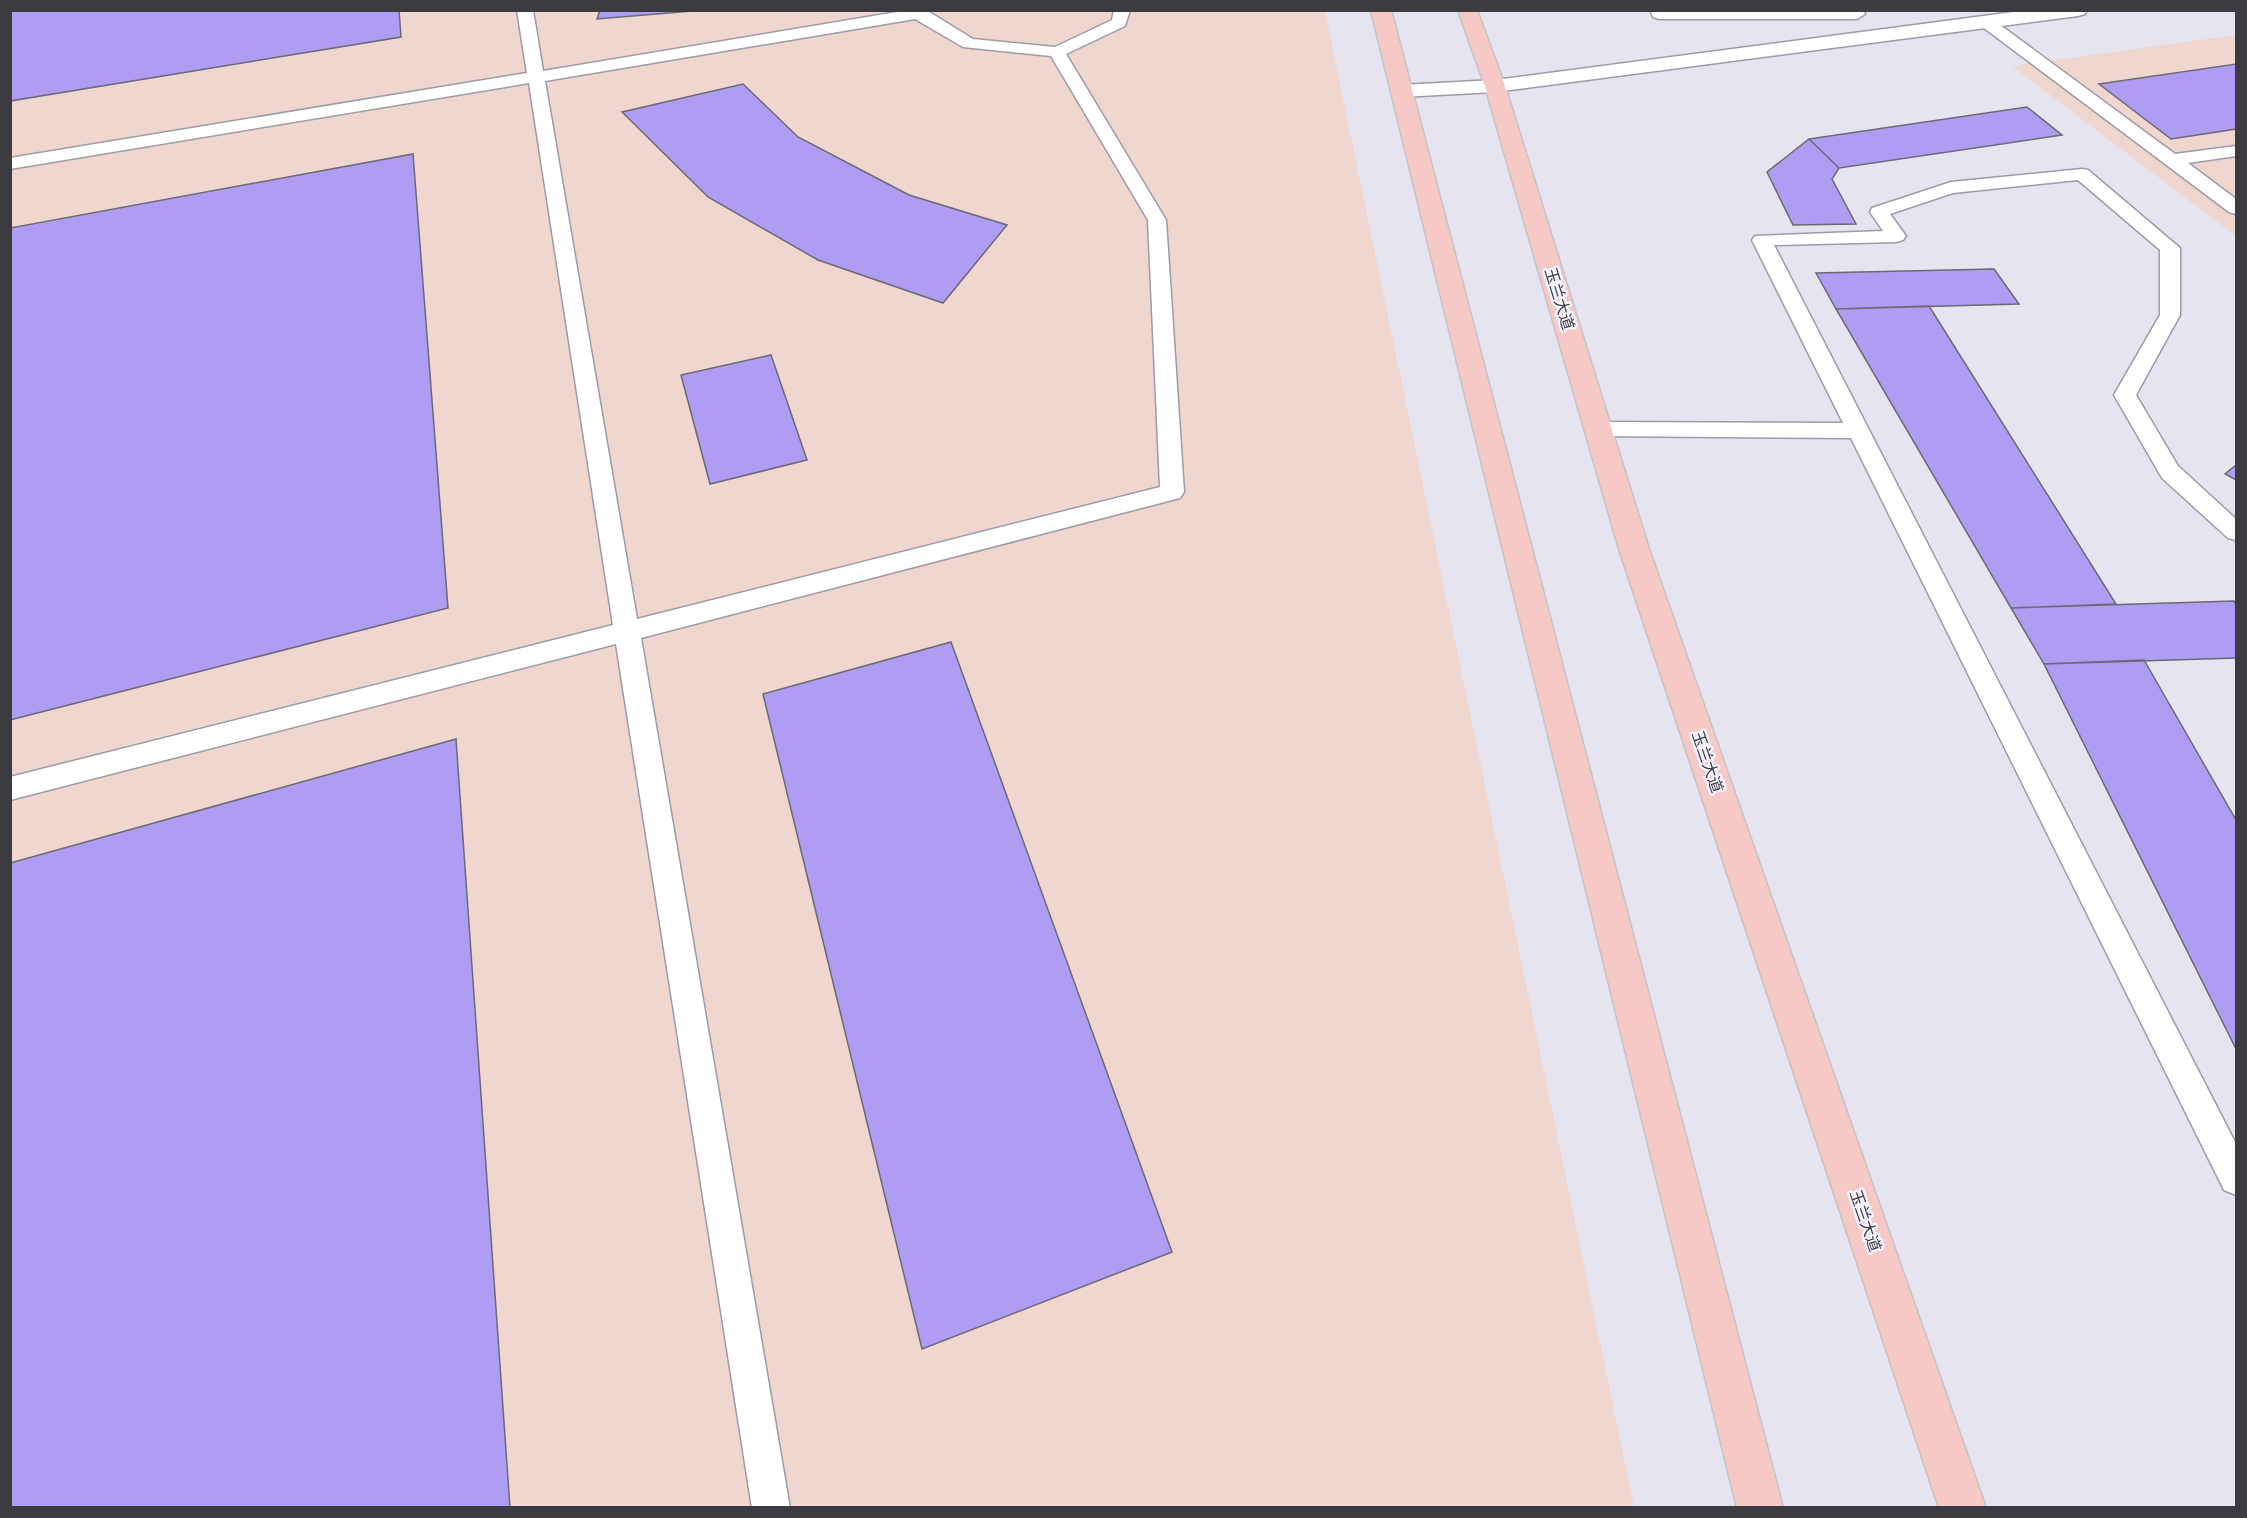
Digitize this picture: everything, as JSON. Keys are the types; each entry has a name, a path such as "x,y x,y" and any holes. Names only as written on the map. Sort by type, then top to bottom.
{"main road":[{"path":"1380,10 1760,1508"},
{"name":"玉兰大道","path":"1467,10 1495,86 1634,549 1963,1508"}],"street":[{"path":"1401,91 1495,86 2078,10"}],"lane":[{"path":"525,10 771,1508"},
{"path":"10,164 918,12 969,44 1057,52 1119,23 1122,10"},
{"path":"1658,10 1659,14 1857,14 1854,10"},
{"path":"1986,22 2236,208"},
{"path":"10,789 1172,492 1157,220 1057,52"},
{"path":"2174,160 2236,151"},
{"path":"2236,532 2170,472 2125,395 2170,315 2170,248 2082,174 1951,188 1879,212 1896,236 1762,240 2236,1178"},
{"path":"1598,429 1859,431"}],"shaded area":[{"path":"10,11 1325,11 1634,1507 11,1507"},
{"path":"2236,35 2236,236 2012,66"}],"building":[{"path":"10,10 399,10 401,37 10,101"},
{"path":"600,10 705,10 597,19"},
{"path":"2236,64 2236,129 2171,139 2099,84"},
{"path":"743,84 798,137 909,195 1007,225 943,303 818,260 708,197 622,112"},
{"path":"2027,107 2062,135 1839,168 1809,139"},
{"path":"1809,139 1839,168 1832,179 1856,224 1793,225 1767,172"},
{"path":"413,154 448,608 10,720 10,228"},
{"path":"1994,269 2019,304 1836,309 1816,273"},
{"path":"1929,306 2116,604 2011,608 1836,309"},
{"path":"771,355 807,460 710,484 681,375"},
{"path":"2236,465 2236,480 2225,474"},
{"path":"2234,601 2236,605 2236,658 2044,664 2011,608"},
{"path":"951,642 1172,1252 922,1349 763,694"},
{"path":"2144,660 2236,820 2236,1049 2044,664"},
{"path":"456,739 510,1508 10,1508 10,863"}]}
